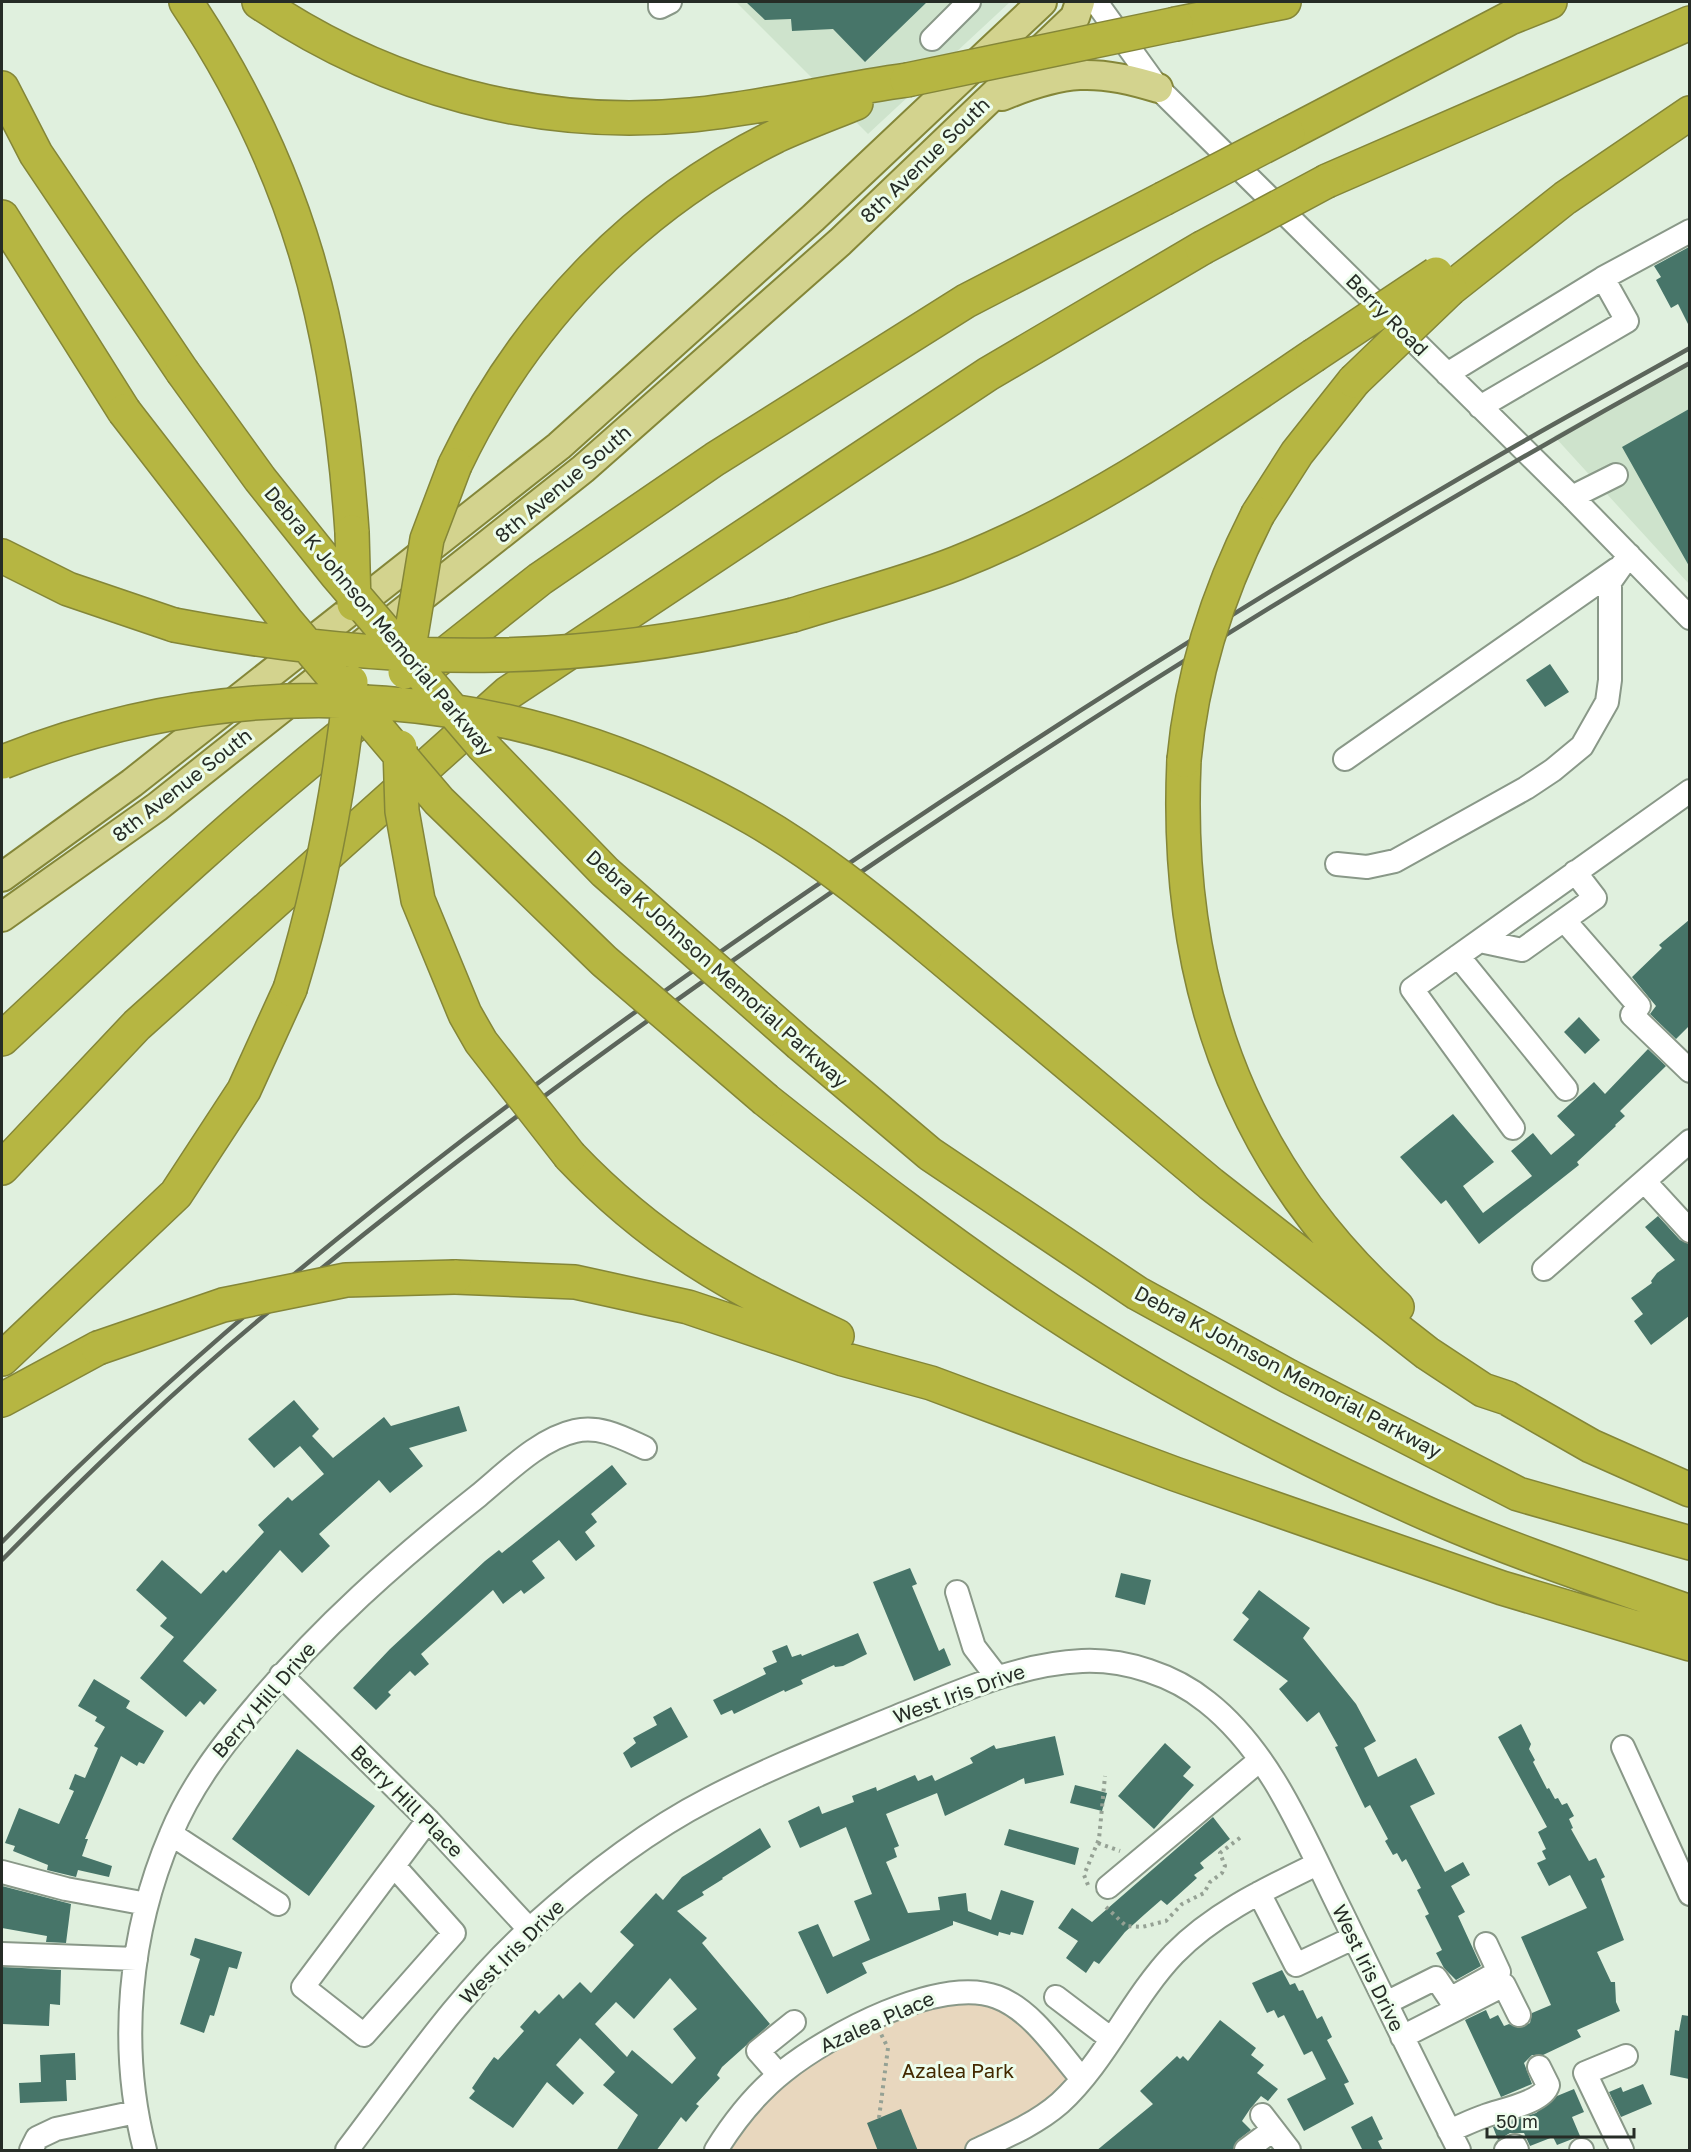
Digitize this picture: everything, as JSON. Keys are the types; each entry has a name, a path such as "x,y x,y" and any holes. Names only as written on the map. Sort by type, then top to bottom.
{"highway":[{"path":"2,1359 176,1194 244,1090 291,989 321,876 344,748 354,633 352,532 336,380 306,248 291,202 261,132 217,50 186,2"},
{"path":"260,2 331,45 391,72 450,93 534,112 626,118 688,116 748,108 907,80 1284,2"},
{"path":"2,1039 190,864 296,771 540,579 715,459 966,302 1510,18 1550,2"},
{"path":"2,1168 137,1025 508,693 988,375 1202,248 1327,182 1689,23"},
{"path":"907,80 796,127 699,180 631,232 566,295 529,341 481,413 454,465 427,539 413,613 399,722 402,811 418,900 465,1014 481,1042 570,1156 628,1213 685,1256 741,1290 870,1350 931,1383"},
{"name":"Debra K Johnson Memorial Parkway","path":"2,88 36,154 182,371 260,479 329,565 483,746 605,872 894,1126 930,1154 1137,1293 1288,1376 1518,1494 1689,1543"},
{"path":"2,556 68,589 174,625 327,649 414,656 495,657 633,646 725,631 793,615 957,564 1069,512 1169,454 1313,356 1443,282 1689,113"},
{"path":"2,218 124,411 288,623 439,801 604,961 766,1100 994,1272 1111,1348 1225,1415 1440,1519 1689,1612"},
{"path":"1443,282 1354,381 1297,453 1258,514 1226,582 1200,660 1189,713 1184,760 1182,851 1193,946 1215,1029 1249,1114 1299,1197 1354,1266 1407,1316 1490,1379 1507,1398"},
{"path":"2,763 52,744 124,723 174,713 248,703 324,699 394,703 518,723 577,739 635,760 724,802 814,857 927,946 1211,1184 1355,1299 1483,1390 1507,1398 1591,1446 1689,1490"},
{"path":"2,1400 98,1348 234,1302 346,1280 455,1277 575,1282 646,1296 728,1318 843,1359 931,1383 1164,1470 1479,1581 1600,1620 1689,1644"}],"main road":[{"name":"8th Avenue South","path":"2,877 132,783 559,446 813,218 1042,2"},
{"name":"8th Avenue South","path":"2,917 157,807 584,469 840,242 1075,17 1080,2"},
{"path":"986,103 1037,81 1065,75 1100,73 1158,88"}],"street":[{"path":"660,2 660,7 670,2"},
{"path":"932,39 969,2"},
{"name":"Berry Road","path":"1096,2 1158,88 1572,497 1623,562 1688,615"},
{"path":"1447,374 1603,278 1689,231"},
{"path":"1480,407 1627,321 1603,278"},
{"path":"1572,497 1616,475"},
{"path":"1345,759 1623,562"},
{"path":"1337,864 1367,867 1395,861 1526,788 1553,770 1582,746 1606,702 1610,669 1610,582 1623,562"},
{"path":"1513,1128 1412,989 1575,872 1688,795"},
{"path":"1480,940 1522,950 1564,920 1594,898 1575,872"},
{"path":"1564,920 1639,1006 1632,1015 1687,1064"},
{"path":"1458,956 1566,1089"},
{"path":"1544,1269 1689,1141"},
{"path":"1645,1182 1689,1231"},
{"name":"Berry Hill Drive","path":"145,2151 136,2112 130,2068 136,1959 147,1904 171,1834 184,1805 212,1759 281,1675 376,1581 483,1492 552,1440 575,1431 594,1430 615,1435 645,1448"},
{"path":"957,1592 974,1647 997,1677"},
{"name":"West Iris Drive","path":"347,2151 442,2023 529,1929 607,1866 709,1799 781,1765 997,1677 1037,1666 1081,1661 1101,1661 1150,1672 1180,1684 1208,1703 1238,1732 1260,1760 1317,1864 1454,2141"},
{"name":"Berry Hill Place","path":"281,1675 428,1820 529,1929"},
{"path":"1623,1747 1689,1894"},
{"path":"1108,1887 1260,1760"},
{"path":"394,1867 454,1933 364,2035 303,1987 428,1820"},
{"path":"171,1834 278,1904"},
{"path":"976,2151 1033,2122 1060,2103 1082,2079 1139,1997 1174,1955 1226,1912 1317,1864"},
{"path":"2,1872 66,1889 147,1904"},
{"path":"1259,1893 1296,1965 1353,1938"},
{"path":"1386,2003 1436,1978 1450,1999 1499,1972 1486,1944"},
{"path":"2,1954 136,1959"},
{"path":"1402,2037 1504,1985 1519,2015"},
{"name":"Azalea Place","path":"716,2151 746,2108 779,2075 830,2040 914,2002 946,1992 966,1990 997,1997 1033,2023 1082,2079"},
{"path":"1033,2023 1062,1990 1110,2038"},
{"path":"779,2075 758,2051 794,2022"},
{"path":"1622,2151 1585,2073 1626,2056"},
{"path":"1454,2141 1486,2115 1504,2112 1543,2094 1548,2085 1539,2067"},
{"path":"31,2151 37,2138 56,2128 136,2112"},
{"path":"1246,2151 1268,2122 1289,2151"},
{"path":"1506,2151 1515,2146 1516,2151"}],"path":[{"path":"879,2029 888,2048 879,2118"}],"shaded area":[{"path":"736,2 1010,2 868,134"},
{"path":"1689,362 1689,584 1554,436"}],"green space":[{"name":"Azalea Park","path":"987,1994 1082,2079 977,2150 716,2150 746,2108 889,2012"}],"building":[{"path":"746,2 927,2 865,62 833,29 792,31 791,19 765,20"},
{"path":"1689,247 1689,326 1678,304 1671,308 1656,280 1661,277 1654,266"},
{"path":"1689,409 1689,566 1622,447"},
{"path":"1550,664 1569,692 1545,707 1526,680"},
{"path":"1689,920 1689,1026 1676,1039 1650,1014 1656,1006 1632,977 1662,948 1659,945"},
{"path":"1579,1017 1600,1040 1585,1054 1564,1032"},
{"path":"1648,1049 1666,1066 1620,1111 1625,1116 1577,1162 1579,1165 1479,1244 1446,1200 1441,1204 1400,1157 1453,1114 1494,1162 1463,1186 1483,1213 1532,1176 1511,1151 1533,1133 1551,1155 1575,1135 1557,1116 1594,1082 1605,1094"},
{"path":"1658,1216 1680,1240 1689,1244 1689,1316 1651,1345 1634,1321 1643,1314 1631,1298 1652,1283 1657,1273 1675,1260 1645,1227"},
{"path":"294,1400 319,1429 312,1436 333,1458 384,1417 391,1426 459,1406 467,1431 409,1448 423,1466 390,1493 379,1480 319,1534 330,1546 302,1573 280,1550 183,1661 217,1690 204,1705 200,1701 186,1717 140,1678 174,1637 160,1626 167,1618 136,1590 162,1560 201,1594 223,1570 226,1573 264,1532 258,1525 288,1497 292,1501 324,1474 300,1446 274,1468 248,1439"},
{"path":"612,1465 627,1484 591,1514 597,1522 585,1532 595,1546 576,1561 559,1540 532,1561 545,1578 524,1594 521,1590 503,1604 493,1590 421,1654 429,1664 415,1676 410,1671 388,1692 391,1695 376,1710 353,1688 390,1649 485,1561 499,1550 502,1553"},
{"path":"910,1568 917,1584 912,1586 939,1651 944,1648 951,1665 914,1681 873,1582"},
{"path":"1121,1573 1151,1580 1145,1605 1115,1597"},
{"path":"1259,1590 1310,1628 1303,1638 1356,1704 1376,1741 1364,1748 1378,1777 1416,1758 1435,1794 1410,1806 1445,1872 1463,1862 1470,1875 1451,1886 1465,1912 1458,1916 1481,1966 1456,1980 1444,1968 1436,1953 1442,1950 1425,1916 1429,1914 1417,1890 1421,1888 1406,1859 1402,1862 1397,1853 1393,1855 1385,1841 1388,1839 1370,1805 1365,1808 1335,1747 1338,1746 1319,1712 1307,1722 1279,1689 1288,1681 1233,1640 1249,1619 1242,1613"},
{"path":"858,1633 867,1654 843,1666 835,1667 834,1665 801,1680 803,1684 785,1692 784,1690 734,1714 732,1710 721,1715 713,1700 766,1674 763,1668 777,1662 772,1651 787,1645 792,1657 801,1654 802,1656"},
{"path":"94,1679 130,1701 126,1708 164,1731 144,1764 139,1762 137,1766 121,1756 85,1839 88,1839 82,1856 112,1866 109,1877 78,1870 76,1877 47,1870 48,1865 13,1851 15,1846 5,1843 19,1808 59,1824 74,1791 69,1789 75,1774 85,1778 98,1748 94,1746 105,1727 95,1721 97,1717 78,1706"},
{"path":"671,1707 688,1737 631,1768 623,1753 636,1743 633,1738 657,1725 653,1717"},
{"path":"1521,1724 1531,1744 1529,1749 1535,1760 1533,1762 1547,1789 1549,1788 1555,1799 1558,1798 1562,1805 1567,1803 1574,1816 1569,1819 1573,1828 1571,1829 1589,1861 1596,1858 1605,1877 1601,1879 1624,1940 1597,1952 1611,1982 1615,1982 1616,2002 1620,2011 1577,2030 1581,2037 1543,2055 1532,2055 1524,2063 1532,2084 1501,2097 1465,2020 1486,2010 1490,2019 1498,2015 1504,2026 1509,2024 1519,2028 1530,2023 1532,2013 1551,2005 1521,1937 1587,1908 1570,1875 1549,1886 1537,1863 1546,1859 1542,1851 1546,1849 1538,1832 1547,1827 1498,1737"},
{"path":"1055,1736 1064,1775 1025,1784 1024,1778 945,1816 937,1793 886,1814 899,1846 894,1848 897,1857 886,1862 908,1913 940,1910 938,1897 966,1893 968,1911 991,1920 1001,1890 1034,1901 1023,1935 999,1932 998,1936 953,1921 953,1925 862,1963 867,1973 827,1994 798,1932 818,1924 833,1957 870,1940 854,1901 872,1894 846,1827 800,1848 788,1821 819,1806 822,1814 854,1802 852,1796 876,1787 877,1791 915,1775 918,1781 932,1775 935,1781 973,1763 970,1758 994,1745 996,1749"},
{"path":"1165,1743 1191,1767 1183,1776 1194,1785 1154,1829 1118,1796"},
{"path":"297,1749 375,1806 309,1896 232,1839"},
{"path":"1075,1785 1107,1793 1102,1811 1070,1803"},
{"path":"1213,1817 1230,1839 1200,1863 1204,1868 1194,1875 1197,1878 1167,1905 1161,1900 1125,1932 1099,1964 1094,1961 1086,1973 1066,1958 1078,1941 1058,1928 1072,1908 1092,1922"},
{"path":"760,1828 771,1847 702,1892 704,1895 677,1911 707,1938 702,1943 770,2024 722,2067 717,2075 720,2078 696,2104 699,2106 686,2122 681,2117 656,2151 616,2151 638,2115 603,2085 615,2072 580,2038 556,2065 584,2093 573,2105 547,2082 513,2128 469,2098 475,2091 472,2088 494,2057 498,2060 524,2031 520,2027 535,2010 539,2014 559,1994 563,1999 580,1982 591,1993 634,1945 620,1932 656,1893 663,1900 682,1877","holes":["670,1978 697,2009 673,2029 696,2058 672,2084 632,2050 627,2057 595,2024 616,2002 634,2019"]},
{"path":"1009,1829 1079,1848 1075,1865 1004,1845"},
{"path":"2,1886 71,1904 66,1943 46,1942 47,1936 2,1928"},
{"path":"195,1938 242,1952 237,1969 229,1967 214,2016 210,2015 204,2033 180,2024 200,1959 190,1955"},
{"path":"2,1967 61,1970 60,2005 50,2004 49,2026 2,2024"},
{"path":"1282,1970 1290,1985 1295,1983 1299,1991 1303,1990 1317,2019 1322,2016 1332,2037 1327,2040 1349,2082 1344,2084 1354,2104 1304,2131 1287,2099 1326,2079 1312,2051 1304,2055 1284,2015 1278,2018 1274,2010 1267,2013 1252,1983"},
{"path":"1682,2015 1689,2016 1689,2079 1670,2075 1675,2030 1679,2031"},
{"path":"1220,2020 1256,2048 1251,2055 1264,2065 1257,2073 1278,2089 1268,2101 1261,2096 1250,2109 1242,2121 1251,2130 1238,2140 1233,2151 1096,2151 1153,2104 1140,2091 1177,2056 1180,2059 1183,2056 1188,2061"},
{"path":"75,2053 76,2080 66,2080 67,2101 20,2103 19,2083 41,2082 40,2055"},
{"path":"1643,2084 1652,2104 1621,2117 1609,2092 1621,2087 1623,2092"},
{"path":"1574,2089 1584,2112 1572,2117 1580,2136 1557,2145 1553,2137 1530,2146 1524,2133 1510,2133 1498,2140 1493,2127 1536,2113 1557,2096"},
{"path":"901,2109 918,2151 878,2151 867,2123"},
{"path":"1372,2116 1383,2139 1378,2141 1383,2151 1363,2151 1351,2127"}],"railway":[{"path":"2,1542 166,1385 338,1238 517,1099 700,966 900,829 1102,696 1412,506 1690,348"},
{"path":"2,1560 136,1429 241,1335 403,1203 662,1011 903,844 1123,699 1461,493 1690,363"}]}
